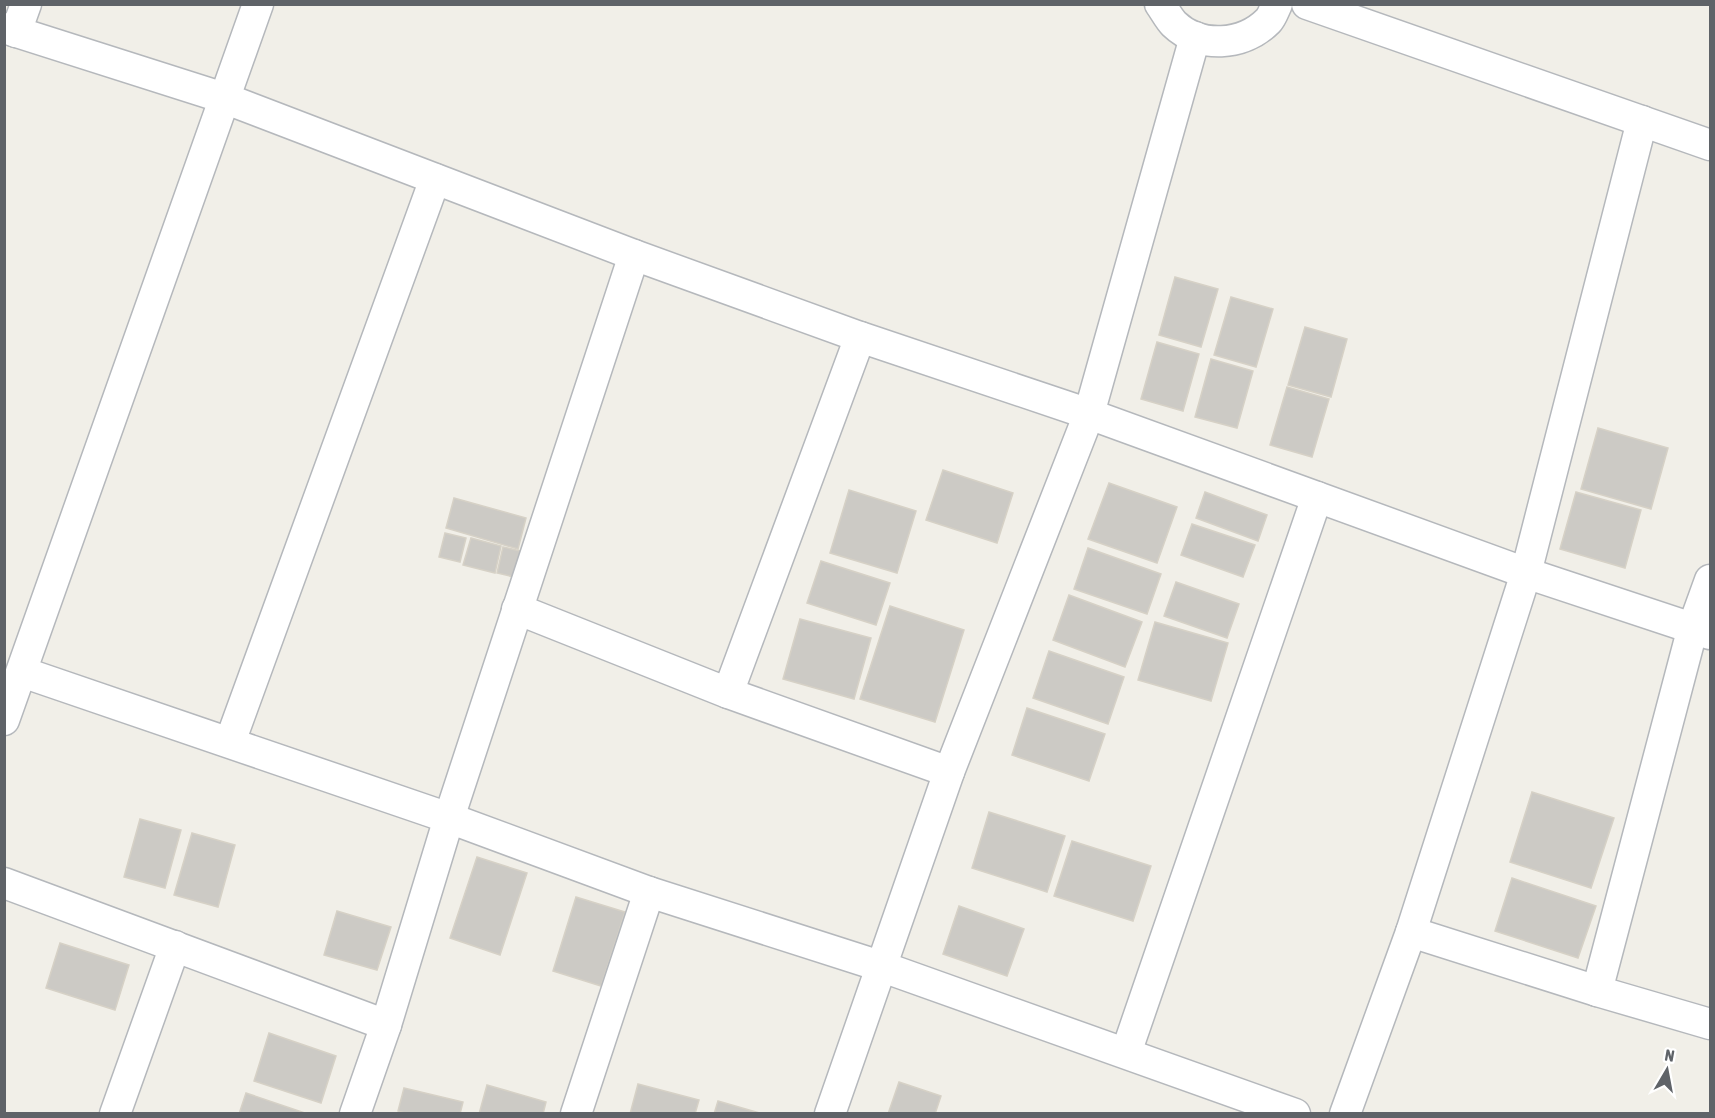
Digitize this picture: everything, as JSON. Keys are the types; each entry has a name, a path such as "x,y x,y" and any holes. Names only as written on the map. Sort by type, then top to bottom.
{"street":[{"path":"4,720 258,4"},
{"path":"1161,4 1174,24 1195,37 1221,42 1247,36 1269,20 1277,4"},
{"path":"1307,4 1710,145"},
{"path":"15,22 224,98 634,255 860,337 1089,414 1526,573 1702,630"},
{"path":"830,1113 949,772 1089,414 1195,37"},
{"path":"1345,1113 1411,932 1526,573 1642,120"},
{"path":"230,742 435,179"},
{"path":"355,1113 386,1024 449,818 634,255"},
{"path":"728,693 860,337"},
{"path":"1126,1053 1317,497"},
{"path":"1597,991 1702,630 1710,580"},
{"path":"517,609 728,693 949,772"},
{"path":"21,672 449,818 649,892 880,966 1295,1113"},
{"path":"4,883 386,1024"},
{"path":"576,1113 649,892"},
{"path":"1411,932 1710,1024"},
{"path":"115,1113 175,946"}],"building":[{"path":"1175,277 1218,289 1201,347 1159,335"},
{"path":"1231,297 1273,309 1256,367 1214,355"},
{"path":"1305,327 1347,339 1331,397 1288,385"},
{"path":"1157,342 1199,354 1183,411 1141,399"},
{"path":"1211,359 1253,371 1237,428 1195,417"},
{"path":"1287,387 1329,399 1312,457 1270,445"},
{"path":"1598,428 1668,448 1651,509 1581,489"},
{"path":"943,470 1013,493 997,543 926,520"},
{"path":"1109,483 1177,507 1157,563 1088,539"},
{"path":"849,490 916,511 897,573 830,553"},
{"path":"1205,492 1267,515 1258,541 1196,518"},
{"path":"1576,492 1641,510 1625,568 1560,549"},
{"path":"454,498 526,518 518,549 446,528"},
{"path":"1192,524 1255,545 1243,577 1181,555"},
{"path":"445,533 466,538 460,562 439,557"},
{"path":"471,538 501,546 495,573 463,565"},
{"path":"503,547 525,552 518,578 497,573"},
{"path":"1088,548 1161,574 1147,614 1074,589"},
{"path":"821,561 890,583 876,625 807,603"},
{"path":"1176,582 1239,604 1227,638 1164,616"},
{"path":"1069,595 1142,622 1125,667 1053,640"},
{"path":"890,606 964,630 935,722 860,699"},
{"path":"800,619 871,638 854,699 783,679"},
{"path":"1155,622 1228,643 1211,701 1138,680"},
{"path":"1049,651 1124,677 1108,724 1033,698"},
{"path":"1027,708 1105,734 1089,781 1012,755"},
{"path":"1532,792 1614,818 1591,888 1510,862"},
{"path":"989,812 1065,836 1047,892 972,868"},
{"path":"140,819 181,830 165,888 124,877"},
{"path":"192,833 235,845 218,907 174,895"},
{"path":"1072,841 1151,866 1133,921 1054,896"},
{"path":"477,857 527,873 500,955 450,938"},
{"path":"1512,878 1596,906 1578,958 1495,931"},
{"path":"576,897 625,912 601,986 553,971"},
{"path":"959,906 1024,929 1007,976 943,954"},
{"path":"337,911 391,927 377,970 324,955"},
{"path":"60,943 129,965 115,1010 46,988"},
{"path":"269,1033 336,1056 321,1103 254,1081"},
{"path":"899,1082 941,1096 935,1114 888,1114"},
{"path":"638,1084 699,1100 695,1114 630,1114"},
{"path":"487,1085 546,1102 543,1114 479,1114"},
{"path":"404,1088 463,1102 460,1114 408,1114 398,1111"},
{"path":"246,1093 305,1113 305,1114 239,1114"},
{"path":"718,1101 763,1114 714,1114"}]}
